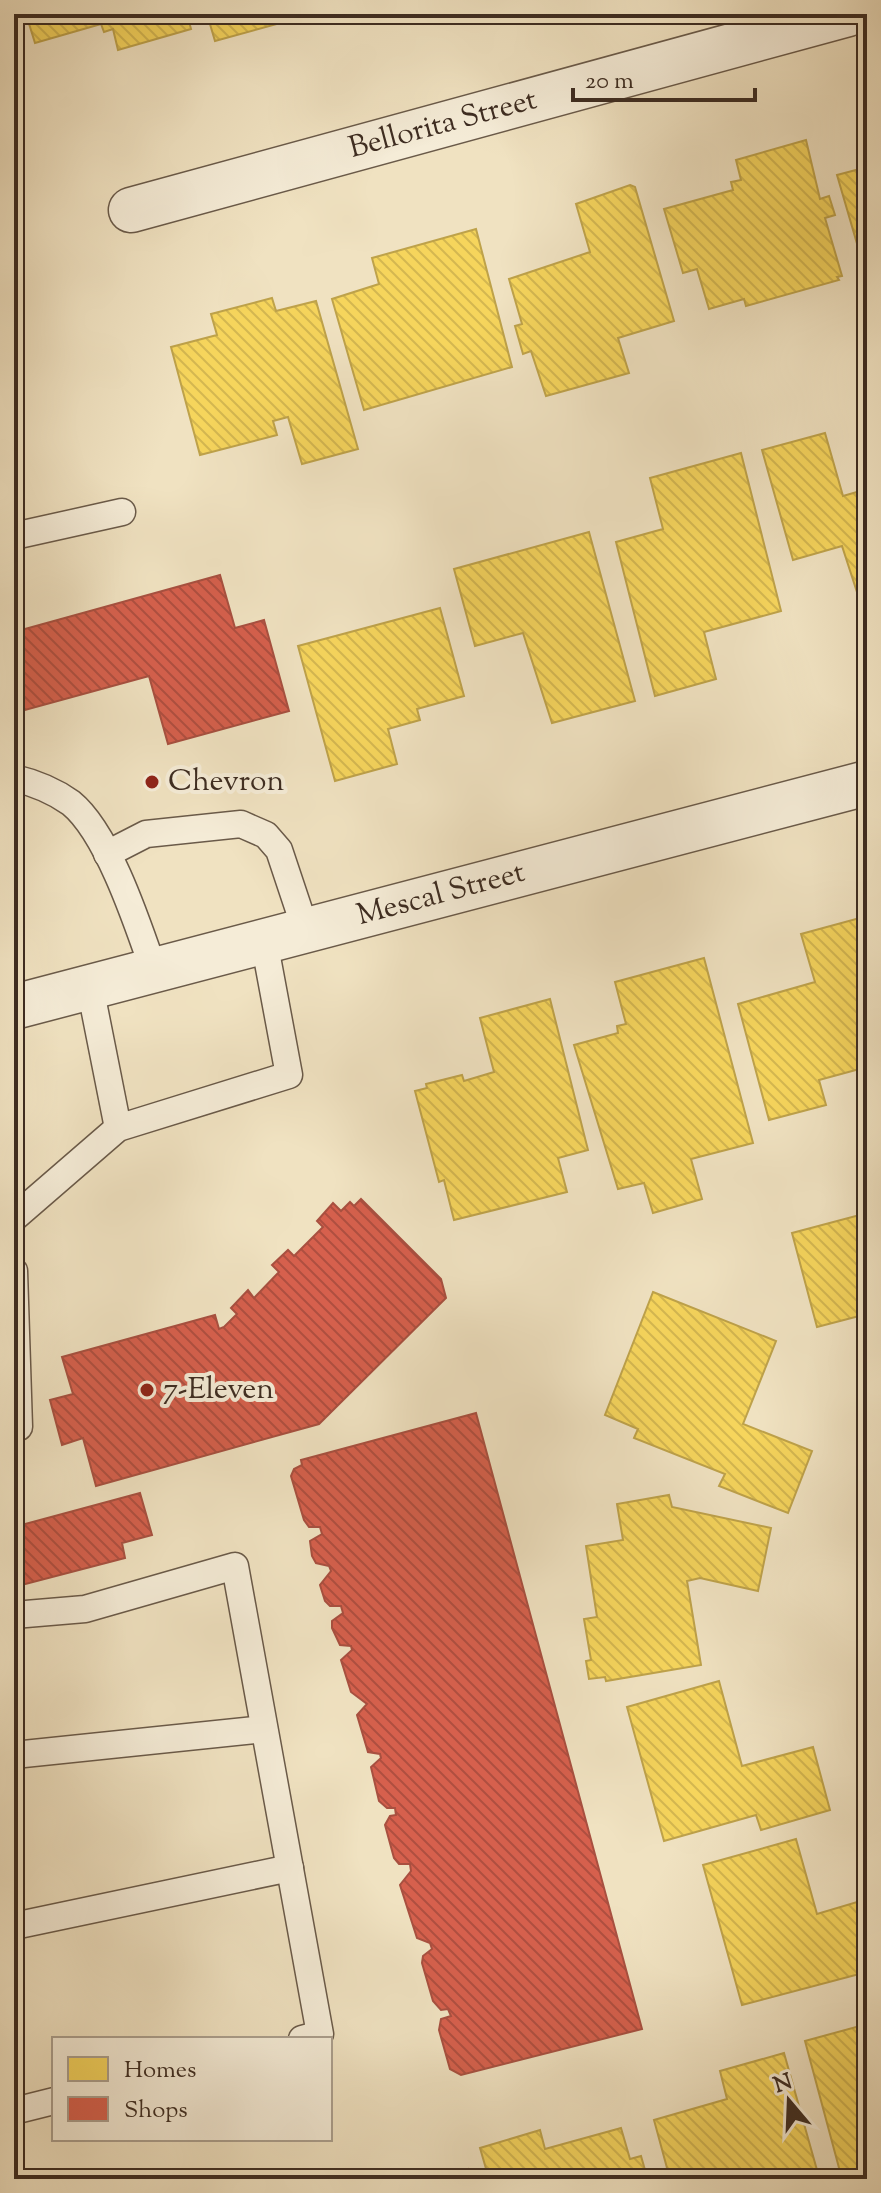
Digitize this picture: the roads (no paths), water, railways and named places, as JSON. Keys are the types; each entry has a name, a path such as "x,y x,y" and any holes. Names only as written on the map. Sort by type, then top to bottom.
{"street":[{"name":"Bellorita Street","path":"131,210 848,14"},
{"name":"Mescal Street","path":"14,1007 867,783"}],"lane":[{"path":"14,536 122,512"},
{"path":"14,778 36,783 74,805 107,854 132,909 154,971"},
{"path":"107,854 146,834 241,824 266,835 279,850 306,931"},
{"path":"14,1218 118,1128 289,1075 264,941"},
{"path":"90,987 118,1128"},
{"path":"14,1271 19,1427 14,1428"},
{"path":"14,1615 85,1609 235,1566 320,2034 309,2037"},
{"path":"14,1755 264,1729"},
{"path":"14,1926 290,1868"},
{"path":"14,2111 52,2102"}],"place":[{"name":"Chevron","path":"152,782"},
{"name":"7-Eleven","path":"147,1390"}]}
